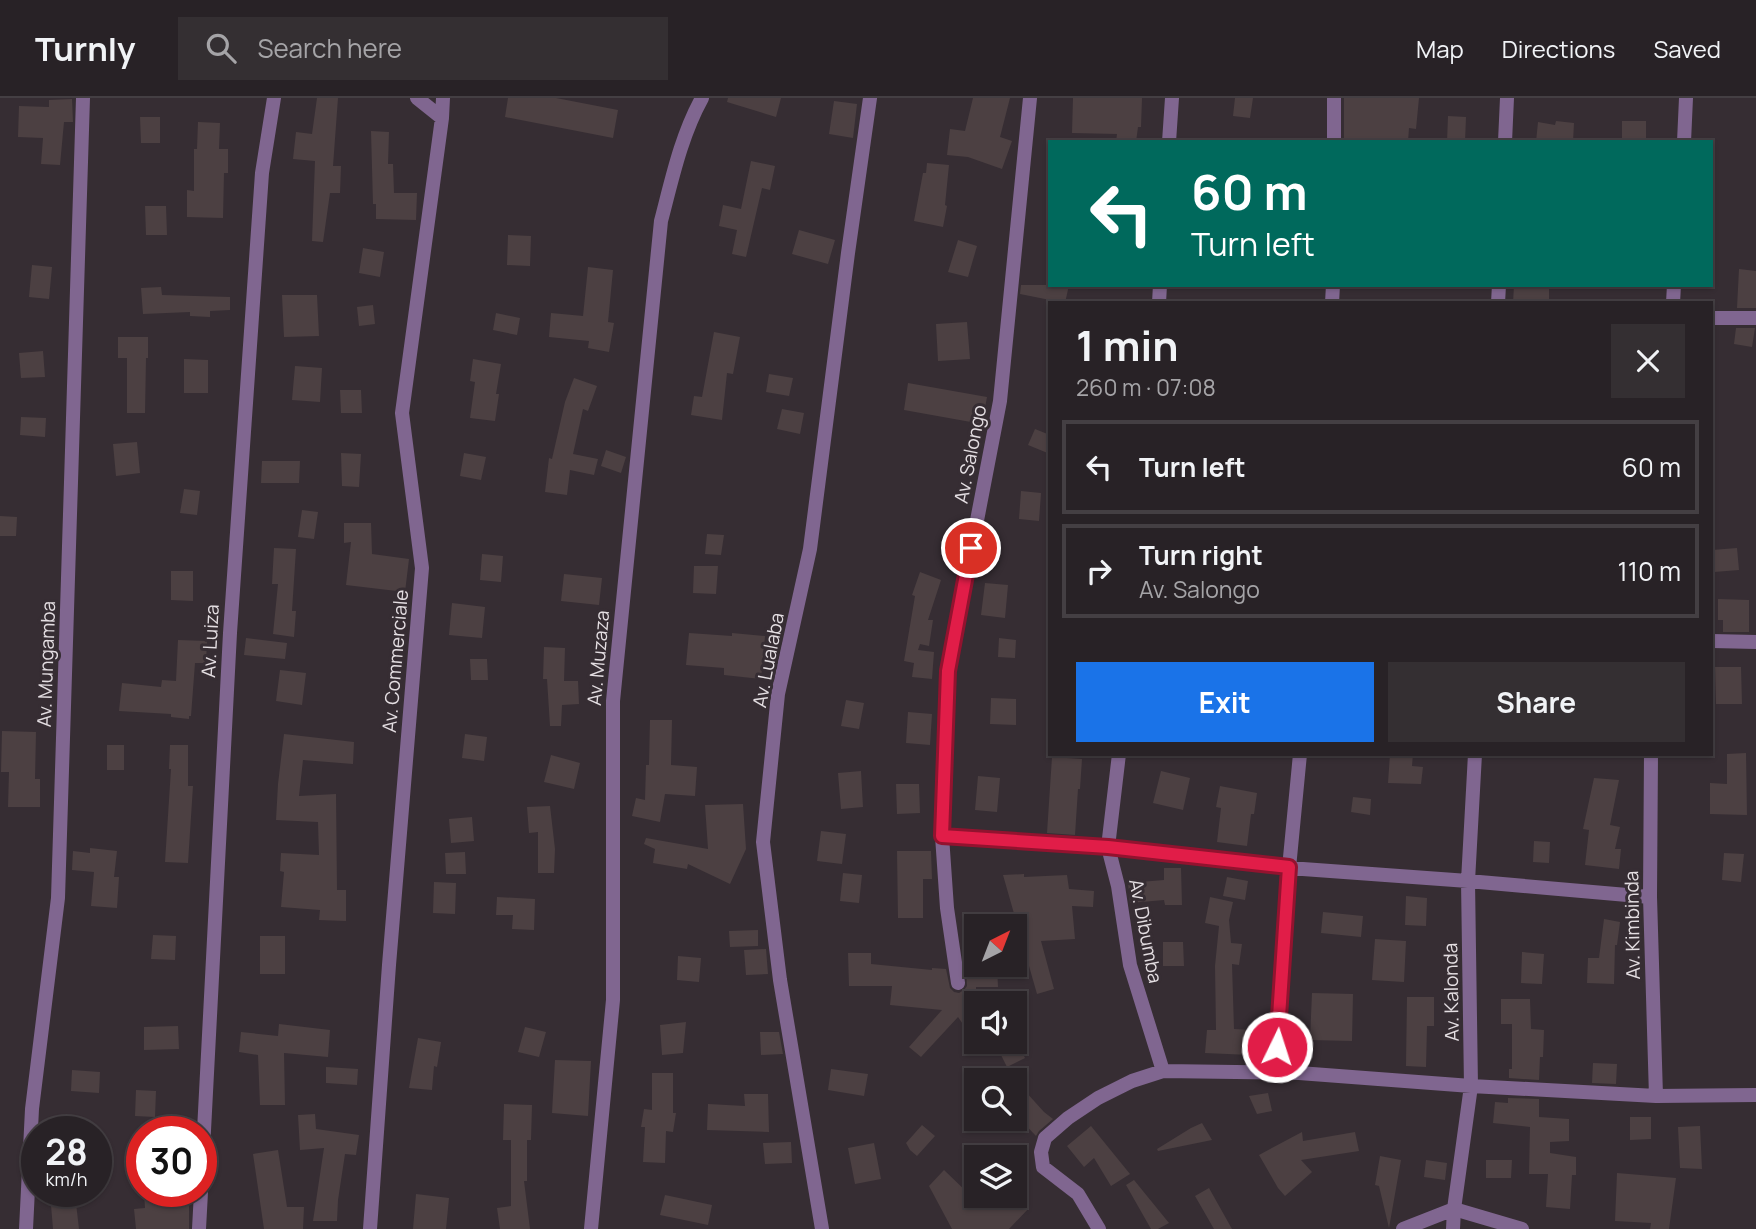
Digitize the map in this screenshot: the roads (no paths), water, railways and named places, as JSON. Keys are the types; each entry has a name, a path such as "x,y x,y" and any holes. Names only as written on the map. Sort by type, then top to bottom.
{"street":[{"name":"Av. Mungamba","path":"26,1229 32,1109 58,898 83,98"},
{"name":"Av. Luiza","path":"205,1116 230,619 262,173 274,98"},
{"path":"417,98 442,118"},
{"name":"Av. Commerciale","path":"370,1229 422,568 402,413 443,98"},
{"name":"Av. Muzaza","path":"590,1229 613,1000 612,701 661,221 674,167 690,120 702,98"},
{"name":"Av. Lualaba","path":"822,1229 780,980 763,842 778,694 810,549 870,98"},
{"name":"Av. Salongo","path":"958,983 947,908 942,836 948,671 1000,401 1030,98"},
{"path":"1170,140 1172,98"},
{"path":"1334,140 1335,98"},
{"path":"1505,140 1507,98"},
{"path":"1684,140 1686,98"},
{"path":"1713,318 1756,318"},
{"path":"1713,640 1756,642"},
{"name":"Av. Dibumba","path":"1119,756 1108,847 1118,886 1130,965 1163,1071"},
{"path":"1275,1073 1289,867 1300,756"},
{"name":"Av. Kalonda","path":"1453,1229 1471,1086 1468,881 1475,756"},
{"name":"Av. Kimbinda","path":"1651,756 1650,897 1656,1096"},
{"path":"942,836 1108,847 1289,867 1650,897"},
{"path":"1099,1229 1077,1194 1043,1167 1041,1152 1045,1138 1068,1118 1098,1098 1132,1081 1163,1071 1275,1073 1656,1096 1756,1095"},
{"name":"Av. Luiza","path":"199,1229 200,1207"},
{"path":"1403,1229 1454,1209 1522,1229"}]}
